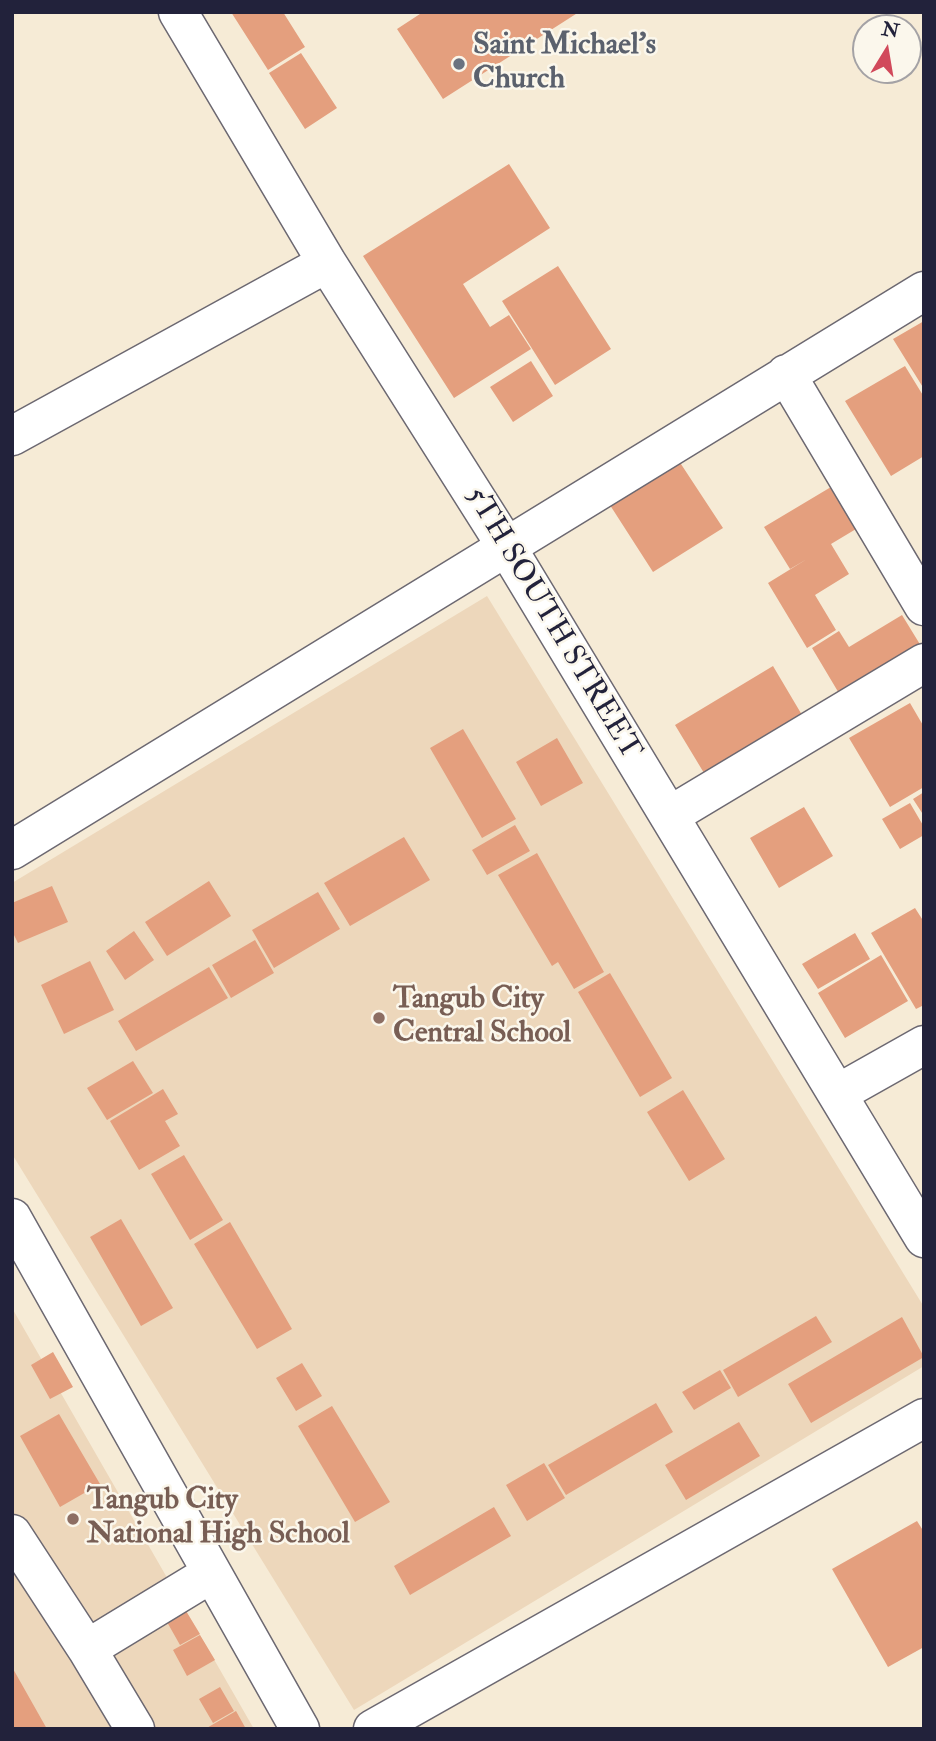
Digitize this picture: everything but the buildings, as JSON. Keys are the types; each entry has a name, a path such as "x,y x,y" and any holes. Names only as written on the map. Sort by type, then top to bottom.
{"street":[{"name":"5TH SOUTH STREET","path":"178,12 327,263 506,546 924,1238"},
{"path":"12,436 327,263"},
{"path":"12,850 924,291"},
{"path":"786,374 924,606"},
{"path":"669,816 924,663"},
{"path":"837,1094 924,1045"},
{"path":"12,1218 300,1729"},
{"path":"373,1729 924,1418"},
{"path":"12,1534 88,1649 135,1729"},
{"path":"88,1649 212,1573"}],"shaded area":[{"name":"Tangub City Central School","path":"487,596 924,1307 924,1366 354,1710 12,1154 12,883"},
{"name":"Tangub City National High School","path":"12,1308 254,1729 12,1729"}],"place":[{"name":"Saint Michael's Church","path":"459,64"},
{"name":"Tangub City Central School","path":"379,1018"},
{"name":"Tangub City National High School","path":"73,1519"}]}
